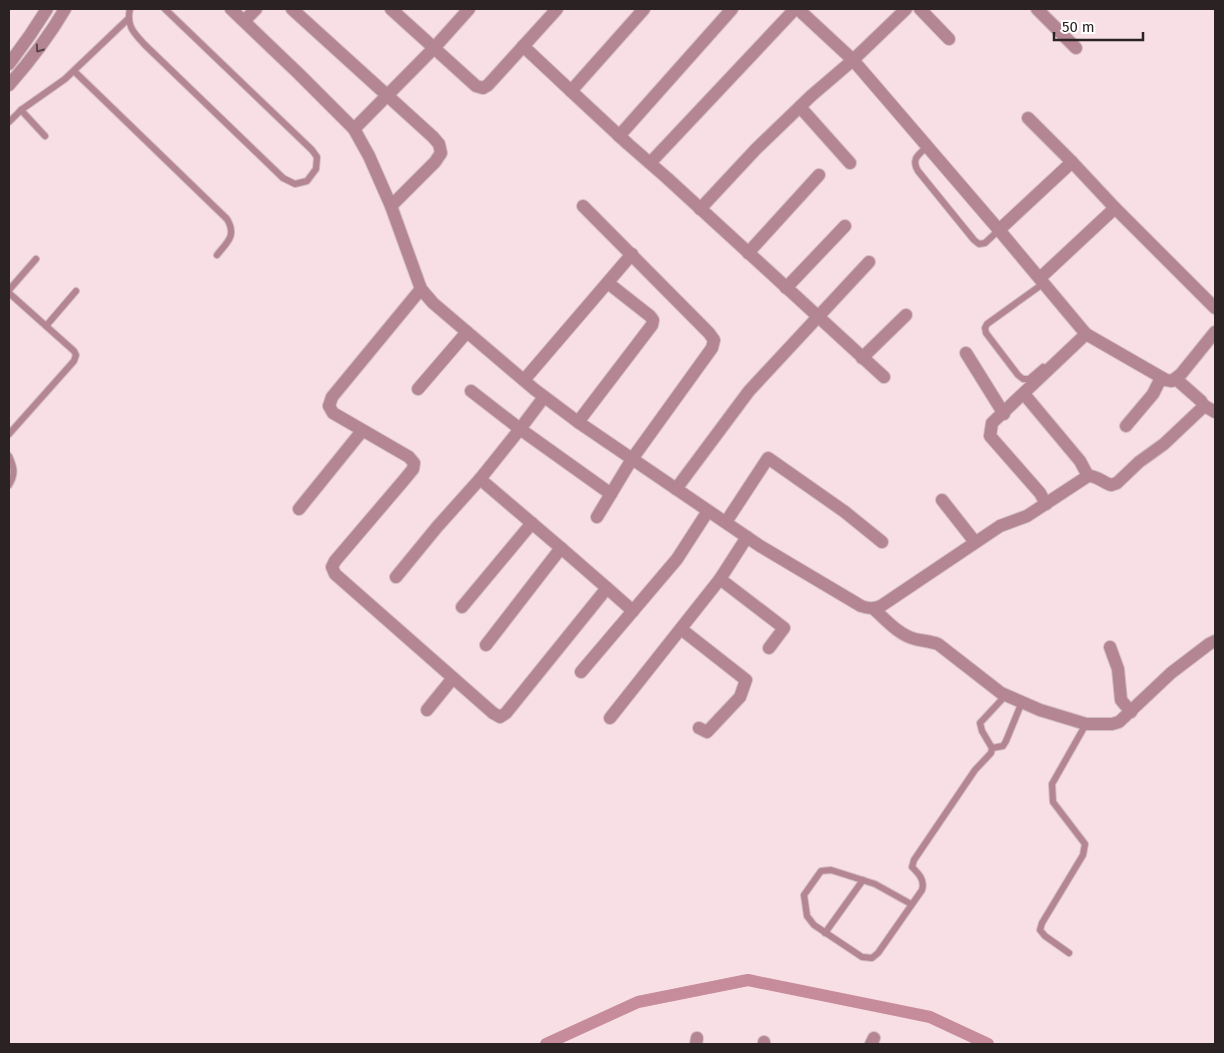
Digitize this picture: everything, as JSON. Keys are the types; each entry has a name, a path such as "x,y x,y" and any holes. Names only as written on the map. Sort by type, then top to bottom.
{"street":[{"path":"9,64 47,9"},
{"path":"9,85 32,59 65,9"},
{"path":"231,9 354,129 369,156 391,206 421,289 433,303 544,397 632,460 760,546 869,609 881,606 1000,526 1027,516 1088,476 1095,476 1111,485 1117,483 1164,444 1203,405"},
{"path":"244,21 256,9"},
{"path":"292,9 434,137 439,144 441,153 435,162 391,206"},
{"path":"391,9 476,86 483,88 488,85 557,9"},
{"path":"354,129 434,48 469,9"},
{"path":"571,91 644,9"},
{"path":"619,136 732,9"},
{"path":"700,209 756,149 906,9"},
{"path":"920,9 949,39"},
{"path":"1037,9 1076,48"},
{"path":"650,163 804,11 853,60 1085,332 1161,378 1172,381 1176,379 1215,332"},
{"path":"523,46 884,377"},
{"path":"800,107 850,163"},
{"path":"1028,118 1215,308"},
{"path":"999,230 1072,162"},
{"path":"748,253 819,175"},
{"path":"583,206 714,340 712,348 632,460 597,516"},
{"path":"1042,281 1115,208"},
{"path":"786,288 845,226"},
{"path":"524,380 632,254"},
{"path":"676,489 749,390 869,262"},
{"path":"578,422 652,325 650,316 608,283"},
{"path":"421,289 332,397 329,406 333,413 409,457 414,462 413,469 335,561 332,567 335,574 492,713 500,717 506,713 607,588"},
{"path":"862,358 906,315"},
{"path":"418,389 467,332"},
{"path":"1046,504 1040,493 990,436 992,423 1004,414 1085,332"},
{"path":"966,353 1004,414"},
{"path":"1126,426 1153,394 1161,378"},
{"path":"1176,379 1203,405 1215,412"},
{"path":"471,391 520,429 611,494"},
{"path":"1024,394 1080,461 1088,476"},
{"path":"396,577 480,479 544,397"},
{"path":"299,509 362,431"},
{"path":"726,522 768,458 845,512 882,542"},
{"path":"480,479 633,611"},
{"path":"942,500 975,542"},
{"path":"581,672 677,559 708,511"},
{"path":"462,607 532,523"},
{"path":"610,718 720,580 747,537"},
{"path":"486,645 561,548"},
{"path":"720,580 784,628 769,648"},
{"path":"874,609 908,637 938,644 1001,693 1040,710 1086,724 1112,724 1119,722 1171,673 1215,641"},
{"path":"681,629 746,680 740,697 707,732 699,728"},
{"path":"1110,647 1118,669 1121,700 1131,712"},
{"path":"426,710 453,678"}],"lane":[{"path":"130,9 128,19 131,28 145,45 283,178 295,184 307,181 316,169 317,163 317,157 312,150 165,9"},
{"path":"9,122 21,110 49,91 74,70 128,19"},
{"path":"74,70 227,219 232,232 217,255"},
{"path":"21,110 45,136"},
{"path":"927,147 915,160 914,165 974,240 979,244 985,243 999,230"},
{"path":"9,434 74,361 76,355 74,351 9,292 36,259"},
{"path":"1042,281 987,324 985,328 986,333 1018,375 1022,379 1028,379 1085,332"},
{"path":"46,326 76,291"},
{"path":"9,456 14,474 9,485"},
{"path":"911,904 875,884 831,870 821,871 804,895 807,916 814,925 862,957 872,958 878,953 922,890 921,878 912,866 914,860 975,770 992,753 992,748 982,731 980,723 1006,695"},
{"path":"992,748 1003,746 1022,702"},
{"path":"1069,953 1045,936 1040,930 1042,923 1083,855 1085,844 1053,802 1052,784 1086,724"},
{"path":"825,933 863,880"}],"waterway":[{"path":"546,1044 638,1002 748,980 930,1017 988,1044"}]}
